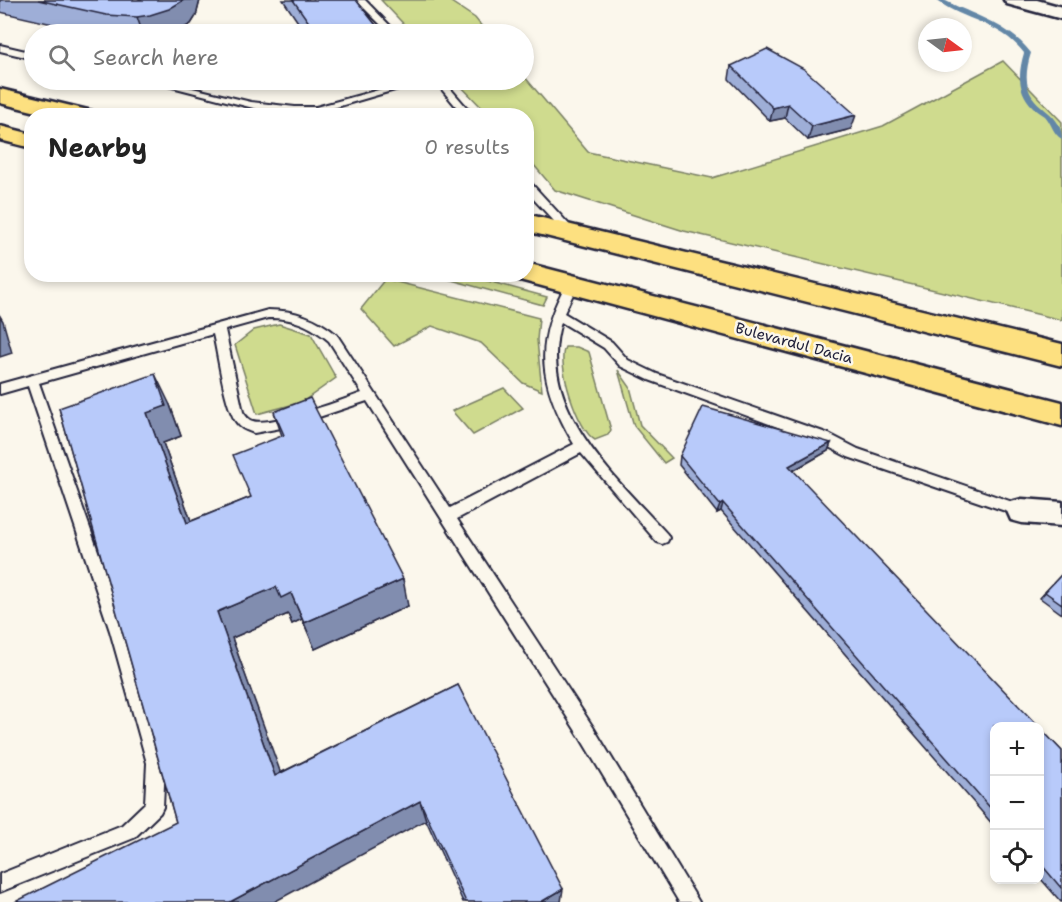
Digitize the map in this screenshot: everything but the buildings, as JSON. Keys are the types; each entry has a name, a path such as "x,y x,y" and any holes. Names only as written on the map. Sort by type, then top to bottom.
{"highway":[{"path":"0,96 50,108"},
{"path":"0,134 24,139"},
{"path":"534,224 1062,355"},
{"name":"Bulevardul Dacia","path":"534,274 1062,414"}],"main road":[{"path":"1014,0 1062,13"}],"street":[{"path":"1022,511 1062,514"}],"lane":[{"path":"360,0 384,24"},
{"path":"0,48 24,54"},
{"path":"193,90 281,108"},
{"path":"323,108 388,90"},
{"path":"447,90 463,108"},
{"path":"254,104 266,108"},
{"path":"534,192 571,233"},
{"path":"572,284 552,329 550,374 554,393 582,446 662,538"},
{"path":"0,389 268,314 284,313 312,321 333,338 368,396 587,733 690,902"},
{"path":"558,314 608,345 624,363 653,377 824,438 853,453 1022,511"},
{"path":"218,327 237,413 243,422 254,428 292,421 368,396"},
{"path":"0,884 128,832 154,807 157,778 156,763 118,631 32,380"},
{"path":"447,516 582,446"}],"green space":[{"path":"381,0 448,0 475,18 480,24 404,24"},
{"path":"1003,61 1062,122 1062,320 684,231 555,190 534,165 534,108 482,108 465,90 534,90 534,88 588,152 712,178 883,126"},
{"path":"383,282 397,282 539,318 537,340 542,391 523,383 481,343 432,326 394,346 361,309"},
{"path":"459,282 492,282 547,297 543,305"},
{"path":"279,324 311,334 336,378 302,402 257,414 235,345 254,330"},
{"path":"565,347 577,347 589,352 611,430 608,435 595,440 582,424 566,382 563,356"},
{"path":"618,370 630,387 640,425 672,458 664,463 634,426"},
{"path":"504,388 523,408 473,435 452,411"}],"waterway":[{"path":"939,0 999,28 1020,43 1028,53 1023,74 1026,93 1037,107 1048,115 1062,137"}]}
